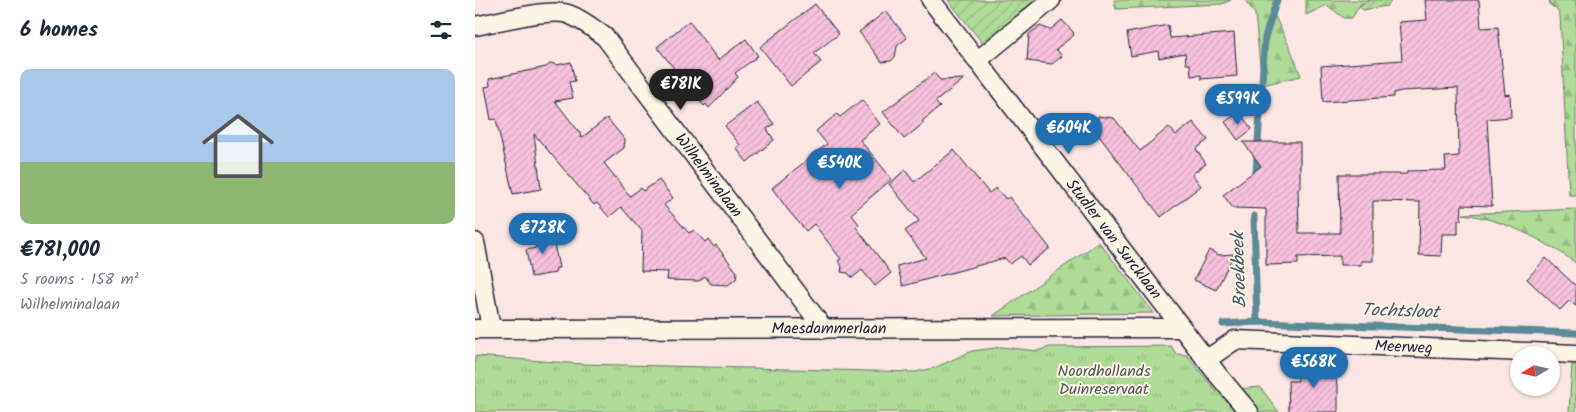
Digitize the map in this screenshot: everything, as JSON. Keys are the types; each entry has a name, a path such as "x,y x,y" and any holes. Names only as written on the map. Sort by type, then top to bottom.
{"street":[{"name":"Studler van Surcklaan","path":"931,0 1206,360 1249,412"},
{"path":"977,61 1051,0"},
{"name":"Wilhelminalaan","path":"475,26 540,13 567,14 589,25 605,37 824,329"},
{"path":"475,242 483,329"},
{"name":"Maesdammerlaan","path":"483,329 1182,328"},
{"name":"Meerweg","path":"1206,360 1235,340 1576,354"}],"green space":[{"path":"948,0 1041,0 984,45"},
{"path":"1114,0 1231,0 1222,4 1116,9"},
{"path":"1245,0 1280,0 1272,10 1301,76 1262,85 1255,14"},
{"path":"1306,0 1370,0 1359,6 1352,18 1344,18 1327,5 1306,15"},
{"path":"1370,0 1392,0 1387,6 1363,10 1359,6"},
{"path":"1549,0 1576,0 1576,195 1569,195 1560,15 1550,5"},
{"path":"1576,209 1576,263 1550,246 1523,232 1494,221 1463,214"},
{"path":"1099,242 1154,313 993,316"},
{"name":"Noordhollands Duinreservaat","path":"1171,346 1176,354 1187,355 1216,391 1260,387 1279,412 475,412 475,356 582,364 915,372 934,368 972,351 1002,347 1037,351 1049,347"},
{"path":"1572,365 1576,365 1576,412 1569,412"}],"building":[{"path":"1425,0 1479,0 1481,28 1498,27 1505,95 1510,94 1511,117 1487,119 1492,206 1462,205 1461,220 1458,220 1458,234 1442,234 1441,256 1419,255 1420,202 1373,201 1373,261 1361,261 1361,265 1340,265 1340,256 1298,257 1298,264 1266,265 1266,209 1233,208 1223,195 1261,166 1243,142 1300,142 1299,233 1340,233 1339,174 1407,174 1407,171 1446,170 1445,157 1459,156 1458,88 1401,91 1394,93 1394,97 1323,102 1321,66 1402,60 1399,22 1427,20"},
{"path":"815,4 839,34 814,53 821,62 791,86 760,47"},
{"path":"886,11 907,38 897,46 895,57 891,61 882,62 859,32"},
{"path":"1062,20 1074,35 1056,49 1062,56 1052,64 1027,61 1029,34 1040,26 1050,30"},
{"path":"689,21 718,60 746,39 758,56 735,73 738,77 709,108 706,104 704,106 657,47"},
{"path":"1168,25 1170,38 1234,33 1237,76 1201,79 1201,75 1191,76 1190,64 1186,64 1185,53 1159,58 1158,51 1131,56 1127,33"},
{"path":"571,62 575,81 569,82 573,98 555,101 580,133 581,138 607,118 625,140 624,148 604,163 630,196 641,188 643,191 659,180 673,198 664,205 689,233 694,230 705,242 708,239 714,247 716,245 737,272 736,279 728,285 711,284 705,276 699,281 667,280 668,272 641,271 642,231 621,207 609,217 597,203 594,205 534,134 541,189 513,194 496,119 491,120 485,87 490,86 489,79 546,67 551,63 557,65"},
{"path":"934,73 940,80 964,79 935,102 940,107 904,139 883,112"},
{"path":"862,100 880,124 860,140 892,179 851,214 859,224 856,227 891,273 875,286 862,270 852,278 848,273 841,272 842,266 838,261 841,259 814,224 806,231 772,188 827,144 816,131 837,114 840,117"},
{"path":"757,102 774,124 767,129 774,140 747,162 736,148 740,145 725,126"},
{"path":"1239,112 1252,129 1238,140 1225,122"},
{"path":"1098,116 1114,118 1140,151 1169,127 1176,135 1193,122 1208,140 1196,149 1206,164 1192,174 1201,186 1161,217 1096,132"},
{"path":"954,150 989,193 996,188 1006,199 1009,197 1050,248 1028,265 1021,256 1010,264 1005,258 903,286 897,266 926,258 905,231 919,221 889,184 905,170 914,182"},
{"path":"551,229 559,268 556,268 555,273 531,277 526,250 536,248 533,233"},
{"path":"1209,250 1219,255 1234,254 1216,290 1194,280"},
{"path":"1546,258 1576,286 1576,306 1569,301 1560,310 1527,279"},
{"path":"1298,362 1334,362 1333,378 1336,378 1338,385 1338,412 1289,412 1288,381 1298,381"}],"waterway":[{"name":"Broekbeek","path":"1256,172 1265,37 1277,0"},
{"name":"Broekbeek","path":"1254,216 1257,322"},
{"name":"Tochtsloot","path":"1223,324 1257,322 1576,333"}]}
